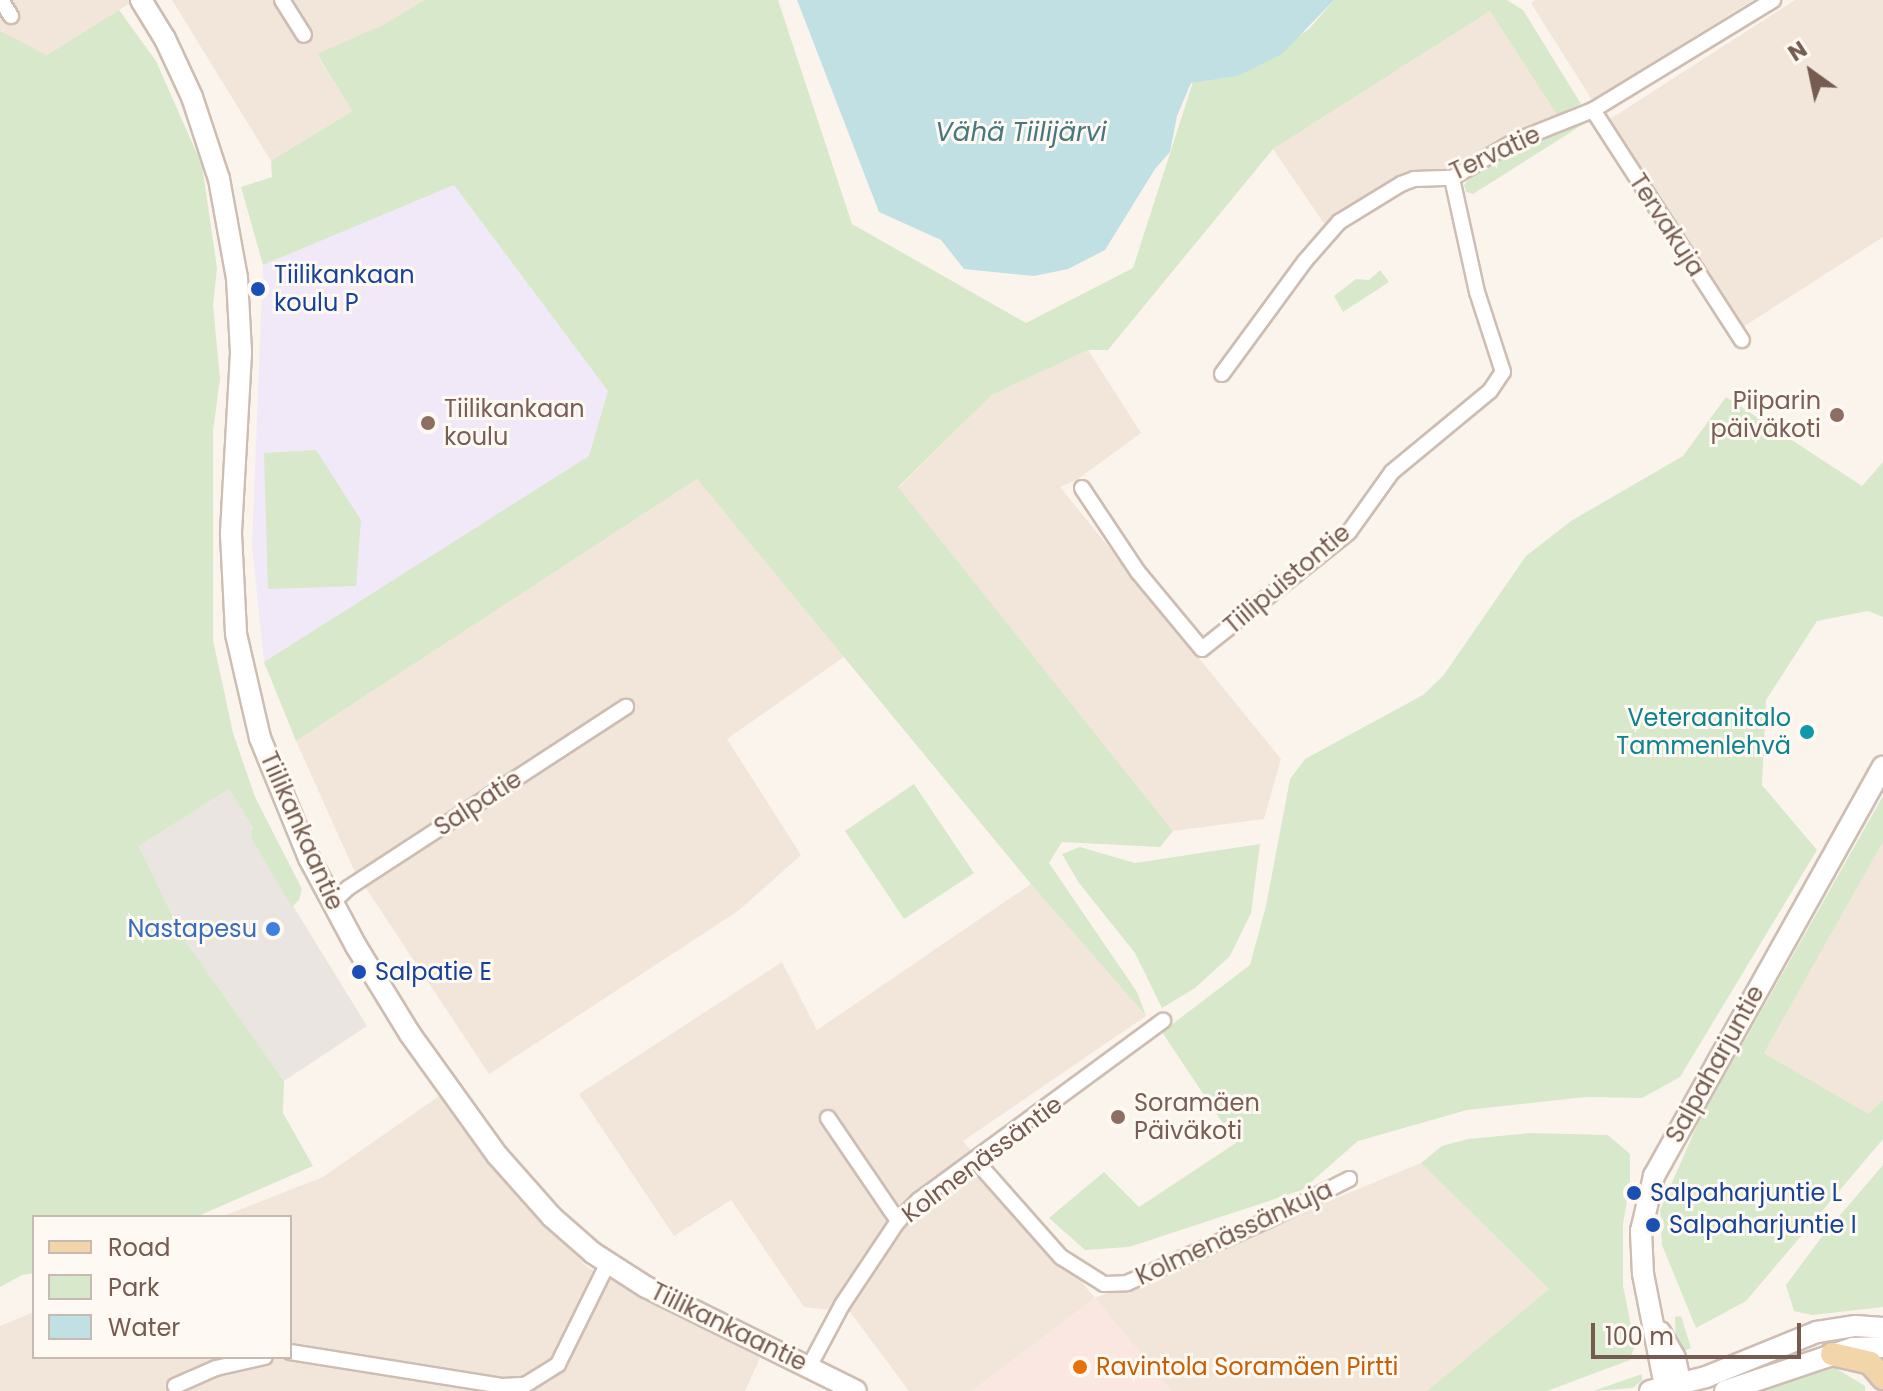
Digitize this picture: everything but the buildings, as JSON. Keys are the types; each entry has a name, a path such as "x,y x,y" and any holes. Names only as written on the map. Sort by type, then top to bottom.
{"main road":[{"path":"1832,1354 1870,1363 1883,1378"}],"street":[{"path":"1,0 11,16"},
{"name":"Tiilikankaantie","path":"141,0 165,39 192,97 219,179 237,278 241,353 231,534 236,634 248,695 283,801 332,903 410,1034 480,1132 552,1217 608,1263 685,1308 856,1391"},
{"path":"282,0 304,35"},
{"name":"Tervatie","path":"1222,374 1305,261 1339,222 1401,184 1414,179 1452,178 1513,142 1593,110 1773,0"},
{"name":"Tervakuja","path":"1593,110 1742,340"},
{"name":"Tiilipuistontie","path":"1082,488 1138,572 1202,649 1349,532 1392,472 1490,391 1503,372 1477,292 1452,178"},
{"name":"Salpatie","path":"332,903 348,888 626,707"},
{"name":"Salpaharjuntie","path":"1668,1388 1675,1358 1653,1318 1643,1274 1641,1231 1654,1176 1883,767"},
{"name":"Kolmenässäntie","path":"809,1367 842,1305 898,1221 919,1200 1163,1021"},
{"path":"828,1118 898,1221"},
{"name":"Kolmenässänkuja","path":"976,1161 1061,1257 1104,1284 1127,1283 1268,1220 1349,1179"},
{"path":"292,1352 503,1386 525,1385 558,1364 608,1263"},
{"path":"1668,1388 1706,1377 1817,1332 1856,1326 1883,1328"},
{"path":"1725,1391 1853,1348 1883,1347"},
{"path":"175,1386 216,1368 256,1359"}],"shaded area":[{"path":"0,0 135,0 47,55 0,31"},
{"path":"172,0 424,0 385,24 317,55 352,111 271,161"},
{"path":"1535,0 1753,0 1592,100 1531,3"},
{"path":"1795,0 1883,0 1883,237 1740,329 1607,121"},
{"path":"1490,11 1557,115 1508,137 1443,174 1408,172 1325,225 1273,149"},
{"name":"Tiilikankaan koulu","path":"454,185 608,391 590,456 264,662 252,546 263,265"},
{"path":"1088,350 1141,433 1078,479 1060,487 1281,759 1264,819 1173,831 898,488 992,395"},
{"path":"697,479 844,657 727,739 801,855 738,911 489,1074 354,870 296,741"},
{"path":"229,789 253,828 250,836 367,1026 284,1081 182,936 139,846"},
{"path":"1883,842 1883,1100 1868,1115 1764,1053"},
{"path":"1031,884 1146,1016 963,1141 1095,1298 972,1391 909,1391 850,1312 804,1307 731,1200 674,1236 579,1094 782,962 817,1030"},
{"path":"439,1096 587,1267 760,1358 745,1391 0,1391 0,1326 32,1313 32,1359 292,1359 292,1215 226,1215 323,1177"},
{"path":"1421,1163 1549,1289 1427,1391 1171,1391 1095,1298"},
{"path":"1095,1298 1171,1391 972,1391"}],"green space":[{"path":"424,0 778,0 852,224 1026,323 1133,268 1193,82 1238,76 1309,29 1334,0 1507,0 1523,10 1581,104 1557,115 1490,11 1273,149 1108,350 1088,350 992,395 898,487 1173,831 1160,847 1062,842 1049,863 1137,992 1146,1016 1031,884 697,479 296,741 264,662 589,456 608,391 454,185 263,265 241,187 272,177 271,161 352,111 317,54 385,24"},
{"path":"119,10 156,61 202,165 217,268 213,305 220,379 213,431 213,640 233,733 255,797 302,889 299,900 292,907 250,836 253,828 229,789 139,846 182,936 284,1081 283,1113 313,1166 201,1215 32,1215 32,1273 0,1287 0,31 47,55"},
{"path":"1582,120 1582,125 1473,194 1466,192 1464,185 1485,161"},
{"path":"1380,270 1389,282 1343,312 1334,296 1356,279 1369,280"},
{"path":"1726,397 1862,486 1883,462 1883,617 1868,611 1817,621 1766,700 1762,785 1817,850 1680,1077 1642,1098 1586,1097 1467,1110 1358,1141 1302,1190 1129,1247 1085,1250 1049,1218 1104,1172 1139,1207 1236,1143 1162,1032 1250,965 1266,906 1290,779 1305,759 1423,695 1443,676 1526,556 1571,521 1683,456"},
{"path":"316,450 361,520 356,586 268,589 264,453"},
{"path":"914,784 974,873 904,919 845,831"},
{"path":"1883,796 1883,842 1764,1053 1868,1114 1883,1100 1883,1139 1746,1301 1696,1328 1662,1245 1660,1210 1698,1123"},
{"path":"1260,844 1251,913 1230,956 1195,988 1162,1008 1135,953 1079,883 1062,854 1080,847 1135,863"},
{"path":"1530,1133 1608,1135 1630,1154 1630,1183 1623,1224 1623,1286 1635,1345 1630,1360 1547,1391 1427,1391 1549,1289 1421,1163 1442,1146 1468,1139"},
{"path":"1883,1165 1883,1307 1812,1315 1794,1311 1786,1285 1824,1234"},
{"path":"1681,1316 1691,1348 1681,1352 1676,1345 1675,1317"},
{"path":"1819,1358 1865,1386 1865,1391 1732,1391"},
{"path":"1642,1374 1642,1380 1633,1388 1593,1391"}],"water":[{"name":"Vähä Tiilijärvi","path":"797,0 1334,0 1282,54 1238,76 1191,83 1177,116 1170,152 1155,169 1105,250 1068,269 1034,276 964,269 941,240 879,212"}],"place":[{"name":"Tiilikankaan koulu P","path":"258,289"},
{"name":"Piiparin päiväkoti","path":"1837,415"},
{"name":"Tiilikankaan koulu","path":"428,423"},
{"name":"Veteraanitalo Tammenlehvä","path":"1807,732"},
{"name":"Nastapesu","path":"273,929"},
{"name":"Salpatie E","path":"359,972"},
{"name":"Soramäen Päiväkoti","path":"1118,1117"},
{"name":"Salpaharjuntie L","path":"1634,1193"},
{"name":"Salpaharjuntie I","path":"1653,1225"},
{"name":"Ravintola Soramäen Pirtti","path":"1080,1367"}]}
